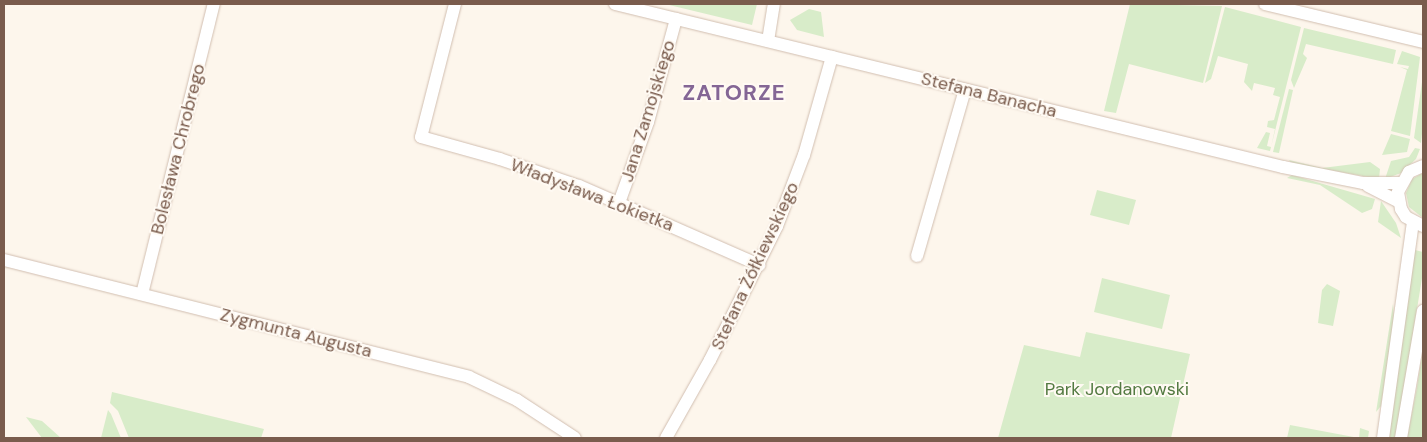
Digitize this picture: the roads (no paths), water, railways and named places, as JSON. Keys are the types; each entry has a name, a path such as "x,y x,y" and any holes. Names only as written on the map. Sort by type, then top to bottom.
{"street":[{"name":"Bolesława Chrobrego","path":"142,294 214,4"},
{"name":"Władysława Łokietka","path":"455,4 420,137 517,164 619,203 759,264"},
{"name":"Stefana Banacha","path":"615,4 1226,154 1363,184 1398,200"},
{"path":"768,41 774,4"},
{"path":"1265,4 1423,42"},
{"name":"Jana Zamojskiego","path":"619,203 648,122 676,19"},
{"name":"Stefana Żółkiewskiego","path":"666,438 759,264 796,178 832,57"},
{"path":"917,256 965,90"},
{"path":"1383,438 1418,224 1406,217 1398,200 1400,184 1409,172 1423,166 1423,161"},
{"name":"Stefana Banacha","path":"1363,184 1400,184"},
{"name":"Zygmunta Augusta","path":"4,260 469,377 517,400 575,438"},
{"path":"1401,438 1423,311"}],"district":[{"name":"ZATORZE","path":"734,93"}],"park label":[{"name":"Park Jordanowski","path":"1117,389"}]}
